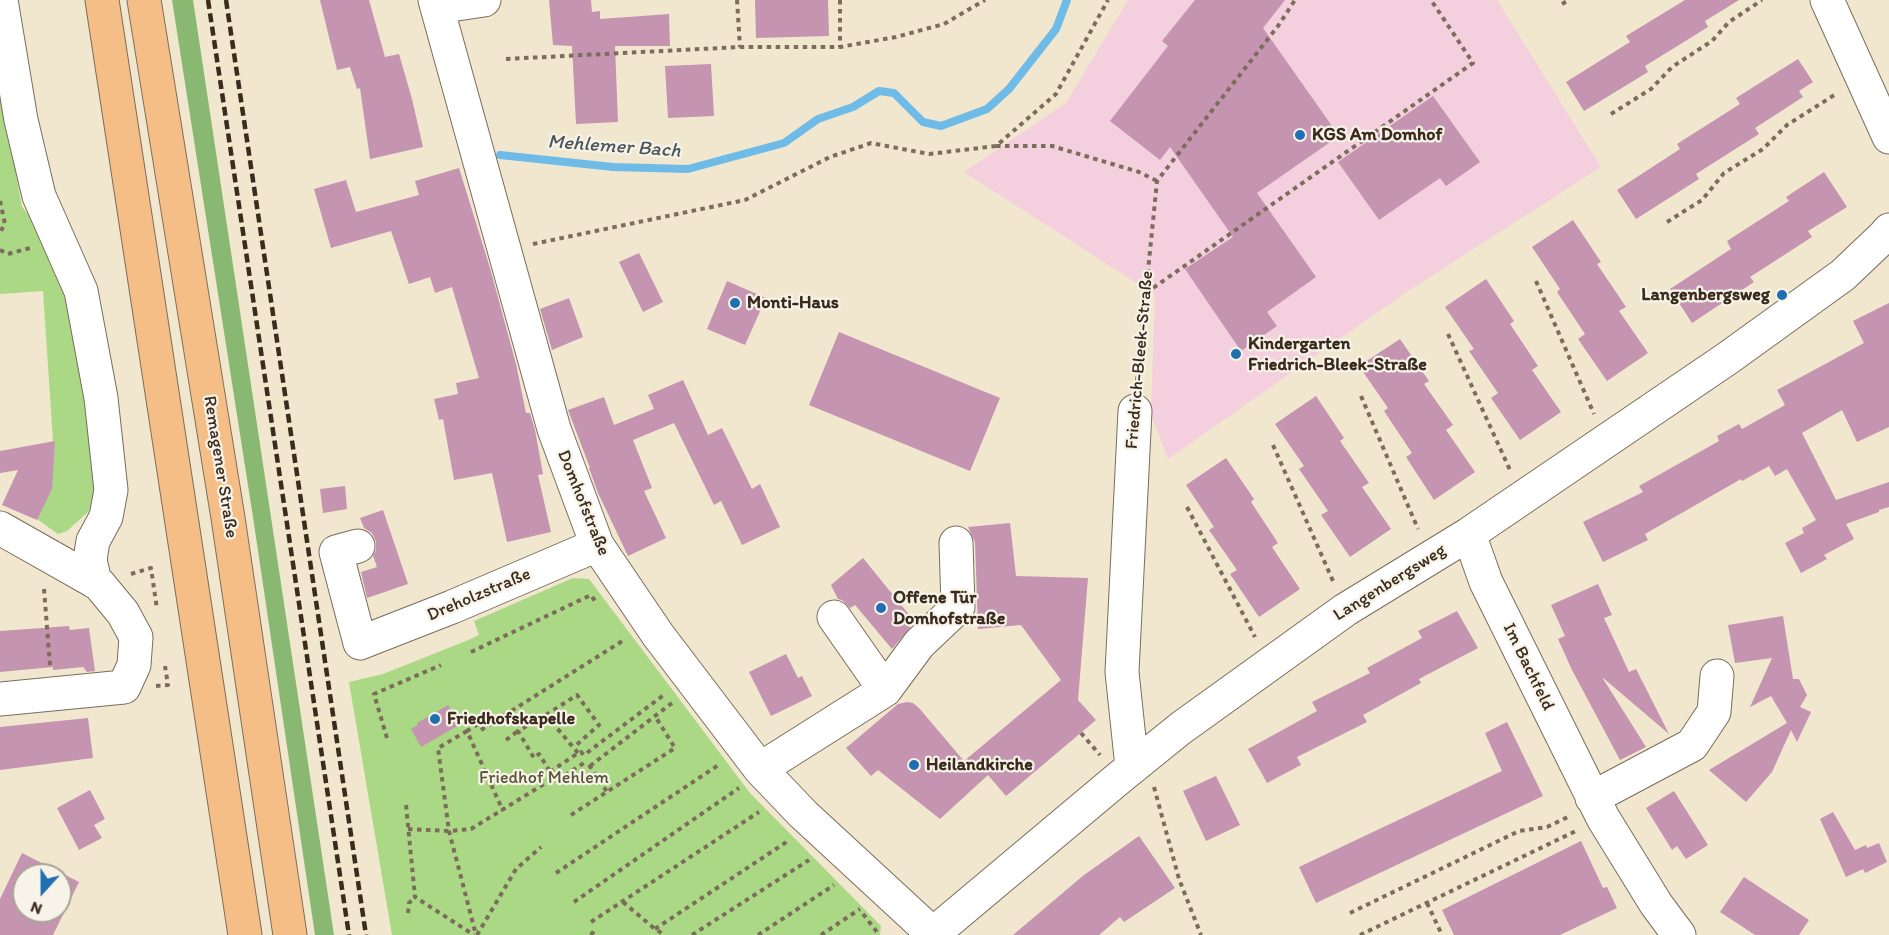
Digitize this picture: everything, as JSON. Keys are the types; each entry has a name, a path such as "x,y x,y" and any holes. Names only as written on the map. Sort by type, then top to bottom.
{"main road":[{"path":"102,0 245,935"},
{"name":"Remagener Straße","path":"144,0 228,518 290,935"}],"street":[{"path":"2,0 21,120 39,196 81,291 101,398 111,490 106,516 93,542 90,560 95,582"},
{"path":"436,3 484,0"},
{"path":"1827,0 1889,138"},
{"name":"Domhofstraße","path":"436,3 554,429 597,545 658,635 750,779 803,814 933,935"},
{"name":"Langenbergsweg","path":"933,935 1138,762 1269,664 1345,610 1523,498 1728,357 1843,275 1889,230"},
{"name":"Friedrich-Bleek-Straße","path":"1135,411 1122,672 1138,762"},
{"path":"0,528 95,582 123,613 136,637 134,664 124,687 0,699"},
{"name":"Im Bachfeld","path":"1469,534 1486,582 1598,808 1656,904 1679,935"},
{"path":"750,779 885,690 919,645 958,607 956,543"},
{"name":"Dreholzstraße","path":"358,546 336,552 360,643 452,608 597,545"},
{"path":"834,617 885,690"},
{"path":"1598,808 1692,745 1714,712 1717,676"}],"path":[{"path":"737,0 740,47"},
{"path":"840,0 840,48"},
{"path":"506,59 740,47 840,48 896,37 944,24 985,0"},
{"path":"996,146 1056,94 1108,0"},
{"path":"506,249 745,200 830,157 871,143 930,154 996,146 1052,146 1139,172 1157,181 1278,26 1295,0"},
{"path":"1146,293 1473,63 1431,0"},
{"path":"1563,4 1569,0"},
{"path":"1611,114 1651,89 1672,67 1712,41 1729,22 1762,0"},
{"path":"1666,222 1702,200 1724,173 1763,149 1786,125 1862,78"},
{"name":"Friedrich-Bleek-Straße","path":"1135,411 1157,181"},
{"path":"0,201 5,224 0,232"},
{"path":"1536,281 1606,440"},
{"path":"1448,334 1523,498"},
{"path":"1361,396 1430,558"},
{"path":"1273,445 1345,610"},
{"path":"1187,507 1269,664"},
{"path":"43,552 52,693"},
{"path":"471,652 591,595"},
{"path":"481,730 624,640"},
{"path":"387,738 374,694 441,665"},
{"path":"584,755 666,693"},
{"path":"506,740 577,695 600,725 574,747"},
{"path":"591,766 673,702"},
{"path":"546,715 578,753 581,752 584,755 607,792"},
{"path":"571,815 675,748 655,716"},
{"path":"476,935 449,831 438,748 478,724"},
{"path":"467,731 503,811"},
{"path":"518,731 534,758 539,754 556,781 587,761"},
{"path":"550,772 578,753"},
{"path":"1138,762 1201,935"},
{"path":"556,873 721,764"},
{"path":"408,829 449,831 471,829 554,778"},
{"path":"574,902 750,779"},
{"path":"406,805 415,897"},
{"path":"1360,935 1427,903 1598,808"},
{"path":"1350,913 1519,831 1547,827 1576,813 1598,808"},
{"path":"591,922 759,812"},
{"path":"655,929 789,841"},
{"path":"476,935 516,869 541,847"},
{"path":"692,935 809,860"},
{"path":"758,935 834,885"},
{"path":"415,897 476,935"},
{"path":"408,913 409,903 415,897"},
{"path":"623,902 665,935"},
{"path":"1427,903 1442,935"},
{"path":"821,935 860,909"},
{"path":"591,935 596,928"}],"shaded area":[{"name":"KGS Am Domhof","path":"1128,0 1497,0 1601,167 1408,291 1168,459 1151,414 1155,295 964,172 1066,103"}],"green space":[{"path":"172,0 193,0 334,935 315,935 253,517"},
{"path":"0,85 22,207 31,217 64,280 98,481 96,498 88,512 67,531 58,534 34,517 47,487 53,441 43,291 0,294"},
{"name":"Friedhof Mehlem","path":"573,578 589,579 750,793 881,926 880,935 392,935 349,682 383,674 479,635 474,621"}],"building":[{"path":"320,0 369,0 385,57 399,54 423,147 370,159 360,88 357,89 350,67 337,70"},
{"path":"549,0 591,0 592,12 600,11 600,19 669,14 670,46 615,46 618,122 576,124 572,46 553,45"},
{"path":"755,0 828,0 829,36 756,38"},
{"path":"1195,0 1285,0 1263,28 1339,136 1257,193 1316,277 1267,312 1277,326 1241,351 1185,269 1233,237 1170,147 1160,160 1110,121 1168,46 1162,41"},
{"path":"1685,0 1739,0 1705,21 1708,27 1645,66 1648,72 1584,111 1566,82 1630,42 1626,36"},
{"path":"1798,59 1813,82 1799,91 1803,97 1755,128 1759,134 1696,174 1699,179 1636,219 1617,190 1680,149 1677,144 1740,104 1736,98"},
{"path":"711,64 714,116 668,118 665,66"},
{"path":"1433,96 1480,162 1446,186 1440,178 1379,220 1338,162"},
{"path":"459,168 490,268 516,364 526,413 530,413 535,430 543,474 538,475 551,532 507,542 492,473 454,480 443,419 439,420 434,399 458,394 456,383 479,378 452,287 435,293 430,277 409,284 391,231 331,248 314,189 346,180 356,212 419,195 415,181"},
{"path":"1824,172 1847,207 1808,231 1812,237 1750,277 1754,282 1692,323 1670,289 1731,249 1727,241 1789,201 1786,197"},
{"path":"1573,220 1601,262 1597,264 1626,307 1619,311 1648,353 1607,381 1578,339 1585,334 1557,292 1560,289 1532,247"},
{"path":"639,253 663,302 643,312 619,262"},
{"path":"1486,279 1514,321 1510,324 1538,366 1532,370 1561,412 1520,440 1491,398 1498,393 1469,351 1474,349 1445,307"},
{"path":"727,281 766,298 745,345 707,329"},
{"path":"569,298 583,337 552,350 540,309"},
{"path":"1889,303 1889,427 1857,442 1842,410 1802,433 1836,500 1889,482 1889,507 1846,524 1854,539 1824,555 1827,559 1801,573 1785,543 1804,533 1802,528 1816,520 1787,469 1775,476 1769,466 1742,481 1741,479 1645,534 1648,540 1603,562 1583,522 1643,492 1639,486 1719,441 1717,436 1739,424 1742,429 1785,405 1777,390 1864,343 1853,321"},
{"path":"839,332 1000,398 970,471 809,405"},
{"path":"1400,339 1429,381 1424,384 1453,425 1446,430 1475,472 1434,500 1406,457 1412,453 1384,411 1388,408 1359,366"},
{"path":"683,380 708,435 722,428 752,489 760,484 780,527 742,545 721,501 714,505 674,423 633,440 652,488 644,491 666,538 628,556 598,493 568,410 604,397 614,425 654,409 648,395"},
{"path":"1316,396 1344,438 1340,441 1369,483 1362,487 1391,529 1350,557 1321,515 1328,511 1299,469 1304,466 1275,424"},
{"path":"55,441 52,489 37,520 2,505 18,470 0,473 0,451"},
{"path":"1226,458 1254,499 1251,502 1278,543 1272,547 1300,589 1259,617 1230,574 1237,570 1209,530 1214,527 1186,485"},
{"path":"345,486 347,509 323,513 320,489"},
{"path":"383,510 408,584 367,598 361,572 377,567 373,556 376,542 372,533 364,528 360,518"},
{"path":"1010,523 1016,576 1088,578 1078,700 1096,720 1006,796 988,775 940,819 878,770 871,776 846,748 898,704 907,702 919,708 964,761 1061,680 1021,625 978,629 975,542 968,527"},
{"name":"Offene Tür Domhofstraße","path":"863,558 915,622 892,649 855,605 850,608 838,599 831,585"},
{"path":"1598,584 1612,615 1604,618 1629,672 1636,669 1669,734 1602,677 1646,747 1620,760 1558,639 1565,636 1551,605"},
{"path":"1457,611 1478,648 1419,679 1421,683 1363,715 1367,722 1297,757 1301,765 1267,783 1248,749 1317,711 1312,702 1370,673 1367,668 1422,638 1418,631"},
{"path":"1783,616 1793,679 1799,679 1807,695 1800,707 1811,712 1797,742 1791,730 1772,772 1746,802 1709,770 1787,723 1771,696 1750,707 1772,658 1735,663 1728,625"},
{"path":"69,626 70,630 89,628 95,671 87,672 83,667 53,670 53,667 0,672 0,631"},
{"path":"786,654 798,678 802,676 812,696 771,716 749,672"},
{"name":"Friedhofskapelle","path":"448,705 459,725 421,747 411,729"},
{"path":"88,718 93,758 0,770 0,727"},
{"path":"1507,722 1543,796 1316,903 1299,867 1502,771 1485,733"},
{"path":"1216,776 1240,825 1206,841 1183,791"},
{"path":"90,790 105,819 94,825 102,838 79,850 57,808"},
{"path":"1674,791 1708,845 1686,859 1677,846 1672,850 1646,808"},
{"path":"1833,812 1855,850 1879,843 1887,862 1865,873 1863,869 1846,877 1820,819"},
{"path":"1139,836 1175,888 1124,922 1120,917 1099,935 1013,935 1084,875"},
{"path":"1581,841 1603,888 1607,887 1617,908 1560,935 1454,935 1442,910"},
{"path":"22,853 42,863 17,863"},
{"path":"12,874 12,923 59,923 53,935 0,935 0,899"},
{"path":"1744,877 1809,920 1799,935 1755,935 1720,912"},
{"path":"72,878 79,882 72,896"}],"waterway":[{"name":"Mehlemer Bach","path":"500,155 613,167 688,169 784,143 818,119 853,107 879,91 894,93 923,122 941,126 987,109 1009,89 1056,29 1067,0"}],"railway":[{"path":"208,0 349,935"},
{"path":"226,0 366,935"}],"place":[{"name":"KGS Am Domhof","path":"1300,135"},
{"name":"Langenbergsweg","path":"1782,295"},
{"name":"Monti-Haus","path":"735,303"},
{"name":"Kindergarten Friedrich-Bleek-Straße","path":"1236,354"},
{"name":"Offene Tür Domhofstraße","path":"881,608"},
{"name":"Friedhofskapelle","path":"435,719"},
{"name":"Heilandkirche","path":"914,765"}]}
